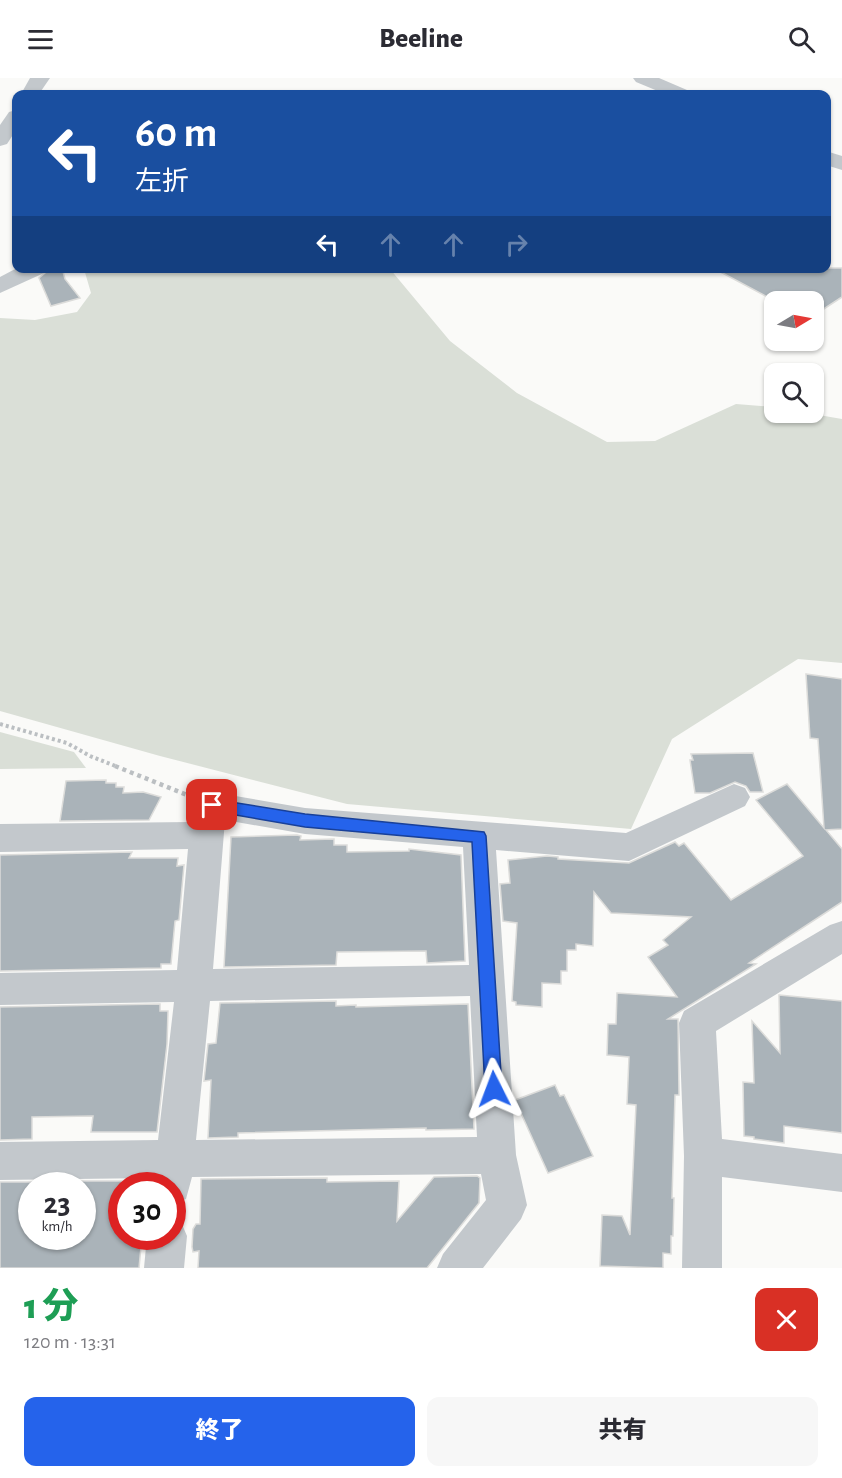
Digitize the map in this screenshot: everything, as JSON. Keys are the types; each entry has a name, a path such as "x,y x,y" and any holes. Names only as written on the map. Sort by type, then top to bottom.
{"street":[{"path":"643,78 666,90"},
{"path":"0,140 12,122"},
{"path":"0,286 26,273"},
{"path":"0,838 209,820 305,820 629,847 734,797"},
{"path":"174,1172 209,820"},
{"path":"457,1268 507,1205 497,1155 479,836"},
{"path":"702,1268 702,1155 697,1023 842,936"},
{"path":"0,989 488,980"},
{"path":"0,1161 174,1172 497,1155"},
{"path":"702,1155 842,1173"},
{"path":"164,1268 166,1250"}],"path":[{"path":"0,724 67,743 209,820"}],"shaded area":[{"path":"85,273 393,273 450,341 517,393 607,442 655,441 736,404 764,406 764,423 824,423 824,416 842,419 842,663 798,659 672,739 631,829 347,804 160,756 0,711 0,318 35,320 77,312 91,293"},
{"path":"0,732 74,752 86,768 0,769"}],"building":[{"path":"831,268 842,268 842,297 824,309 824,291 764,291 764,295 722,273 831,273"},
{"path":"45,273 63,273 65,279 80,298 51,306 39,278"},
{"path":"806,674 842,679 842,829 826,830 842,849 842,902 749,963 756,964 668,1019 678,1019 679,1095 675,1095 671,1254 663,1253 663,1268 600,1266 602,1215 622,1216 630,1235 636,1105 627,1104 629,1057 607,1055 608,1024 616,1024 617,993 677,997 648,957 668,945 663,940 691,917 611,913 594,892 593,946 576,944 576,950 567,950 567,971 561,971 561,984 542,983 542,1007 516,1005 516,1002 512,1001 517,923 503,921 500,884 510,883 508,860 547,856 558,857 558,859 629,863 675,842 679,846 684,843 731,900 803,856 756,800 787,784 824,828 818,739 810,738"},
{"path":"753,753 763,792 750,792 746,786 735,782 710,793 695,793 691,754"},
{"path":"106,780 106,783 116,783 116,787 124,787 123,793 143,792 161,797 149,820 60,821 66,781"},
{"path":"301,836 300,840 334,839 334,845 347,845 347,852 409,851 409,849 461,855 465,961 427,963 426,951 337,952 336,965 224,967 231,837"},
{"path":"132,852 129,858 178,858 177,866 184,865 179,920 175,921 171,964 161,964 161,968 0,971 0,855"},
{"path":"779,995 842,1001 842,1133 784,1126 784,1143 744,1136 743,1082 754,1083 752,1021 780,1053"},
{"path":"336,1001 336,1006 356,1005 356,1007 468,1004 474,1129 426,1130 426,1128 238,1133 238,1137 208,1138 211,1080 204,1081 208,1044 216,1043 220,1003"},
{"path":"160,1004 160,1011 168,1011 167,1044 157,1132 91,1132 93,1116 32,1117 32,1139 0,1140 0,1007"},
{"path":"555,1085 560,1096 564,1095 593,1156 548,1173 515,1100"},
{"path":"477,1176 480,1178 479,1203 427,1268 198,1268 199,1251 193,1252 193,1229 196,1224 200,1224 201,1179 327,1178 327,1182 399,1181 397,1221 434,1177"},
{"path":"96,1181 108,1181 108,1250 141,1250 139,1268 0,1268 0,1182 18,1182 18,1250 96,1250"}],"route":[{"path":"212,805 305,820 479,836 494,1089"}]}
